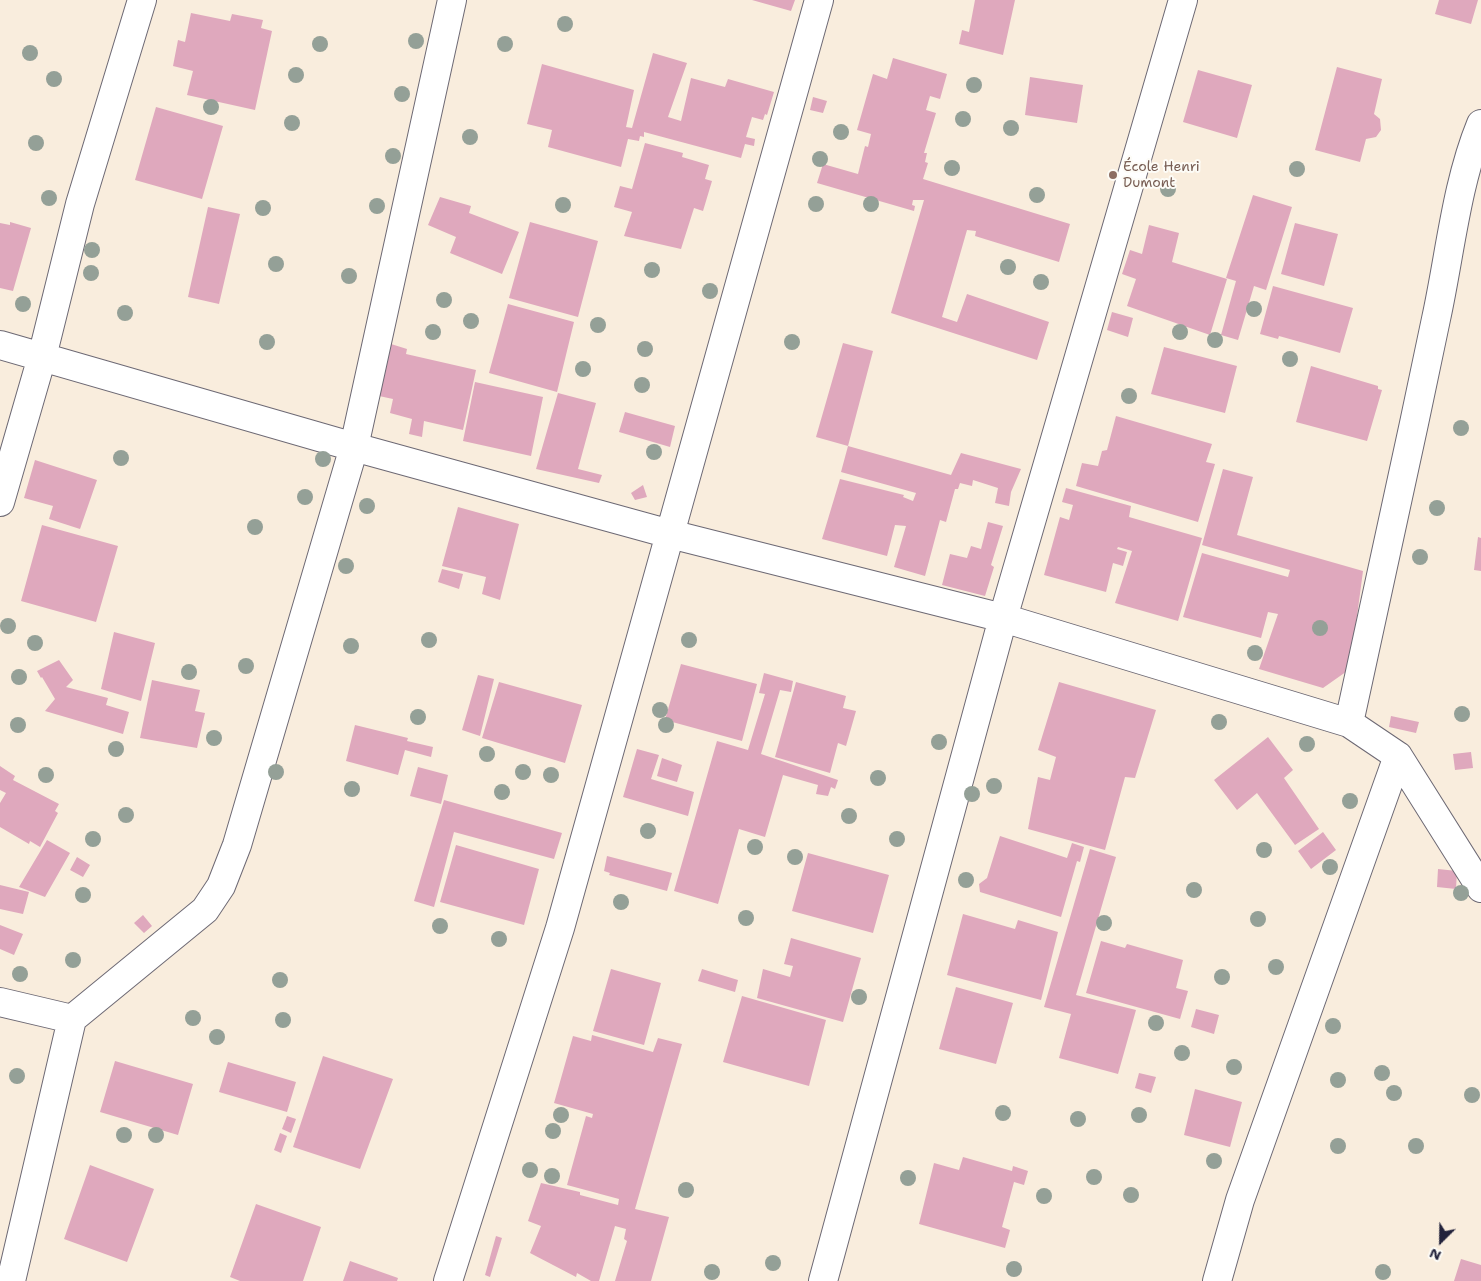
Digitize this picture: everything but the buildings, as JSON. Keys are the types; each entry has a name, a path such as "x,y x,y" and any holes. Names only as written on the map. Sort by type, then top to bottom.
{"street":[{"path":"0,502 42,357 80,204 142,0"},
{"path":"9,1268 72,1019 205,910 221,886 237,845 354,447 452,0"},
{"path":"448,1281 560,928 819,0"},
{"path":"823,1281 1003,618 1183,0"},
{"path":"1349,723 1436,318 1463,181 1472,145 1481,124"},
{"path":"0,345 354,447 670,534 1003,618 1349,723 1398,756 1481,888"},
{"path":"1217,1281 1240,1200 1398,756"},
{"path":"0,1002 72,1019"}],"place":[{"name":"École Henri Dumont","path":"1113,175"}]}
